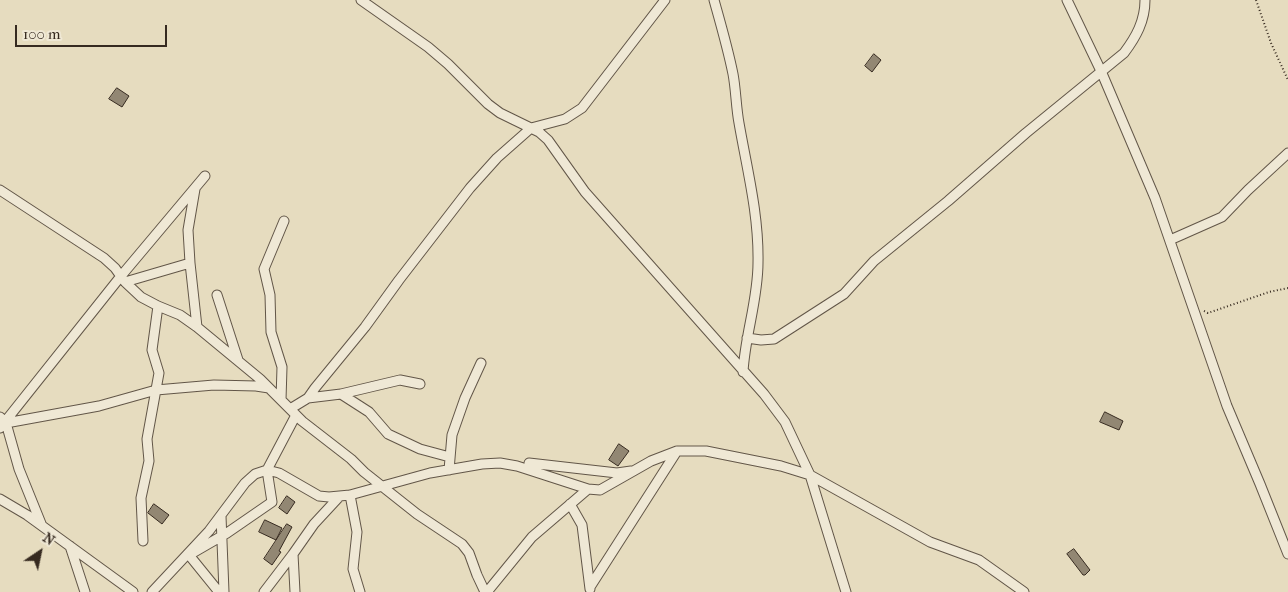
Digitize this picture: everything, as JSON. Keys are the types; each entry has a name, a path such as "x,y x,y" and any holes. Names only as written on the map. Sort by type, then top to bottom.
{"street":[{"path":"361,0 428,47 488,104 544,135 585,192 764,394 785,422 810,475 846,592"},
{"path":"189,555 222,536 272,502 267,470 293,412 308,398 470,188 497,158 531,128 565,119 582,108 665,0"},
{"path":"714,0 726,40 755,210 758,264 755,298 744,354 743,372"},
{"path":"1067,0 1101,71 1155,198 1227,406 1288,554"},
{"path":"747,338 774,339 844,294 874,261 1124,53 1135,39 1143,22 1145,0"},
{"path":"1170,240 1222,217 1288,153"},
{"path":"2,423 123,279 205,176"},
{"path":"195,188 188,230 197,326"},
{"path":"0,190 104,258 116,268 123,279 141,297 180,315 197,326 293,412 381,486 417,514 462,544 469,552 486,592 532,537 588,489"},
{"path":"281,400 282,367 271,332 270,295 264,270 284,221"},
{"path":"123,279 190,263"},
{"path":"217,294 238,361"},
{"path":"143,541 141,498 150,460 147,439 160,373 152,350 158,306"},
{"path":"449,470 452,435 465,398 481,363"},
{"path":"308,398 341,394 400,380 420,384"},
{"path":"2,423 99,406 156,390 214,385 256,386 269,389"},
{"path":"341,394 369,412 388,434 420,449 446,456"},
{"path":"2,423 42,526"},
{"path":"590,590 677,451"},
{"path":"152,592 189,555 245,483 255,474 267,470 279,473 319,496 339,497 350,495 449,470 500,463 517,466 588,489 600,490 651,461 677,451 706,451 781,466 810,475 911,533 979,560 1024,592"},
{"path":"530,464 617,473 635,470"},
{"path":"350,495 357,532 353,569 360,592"},
{"path":"264,592 314,524 339,497"},
{"path":"0,499 42,526 133,592"},
{"path":"570,504 582,525 590,590"},
{"path":"220,516 224,592"},
{"path":"70,546 85,592"},
{"path":"293,554 295,592"},
{"path":"189,555 219,592"}],"path":[{"path":"1256,0 1277,58 1288,80"},
{"path":"1191,303 1208,313 1269,292 1288,288"}],"building":[{"path":"874,54 881,60 872,72 865,66"},
{"path":"117,88 129,96 122,107 109,99"},
{"path":"1105,412 1123,421 1119,430 1100,422"},
{"path":"619,444 629,451 618,466 609,460"},
{"path":"287,496 295,502 287,514 279,508"},
{"path":"154,504 169,515 162,524 148,513"},
{"path":"265,520 282,528 276,540 259,532"},
{"path":"287,524 292,527 279,551 281,552 272,565 264,559"},
{"path":"1074,549 1090,570 1085,575 1083,575 1067,554"}]}
